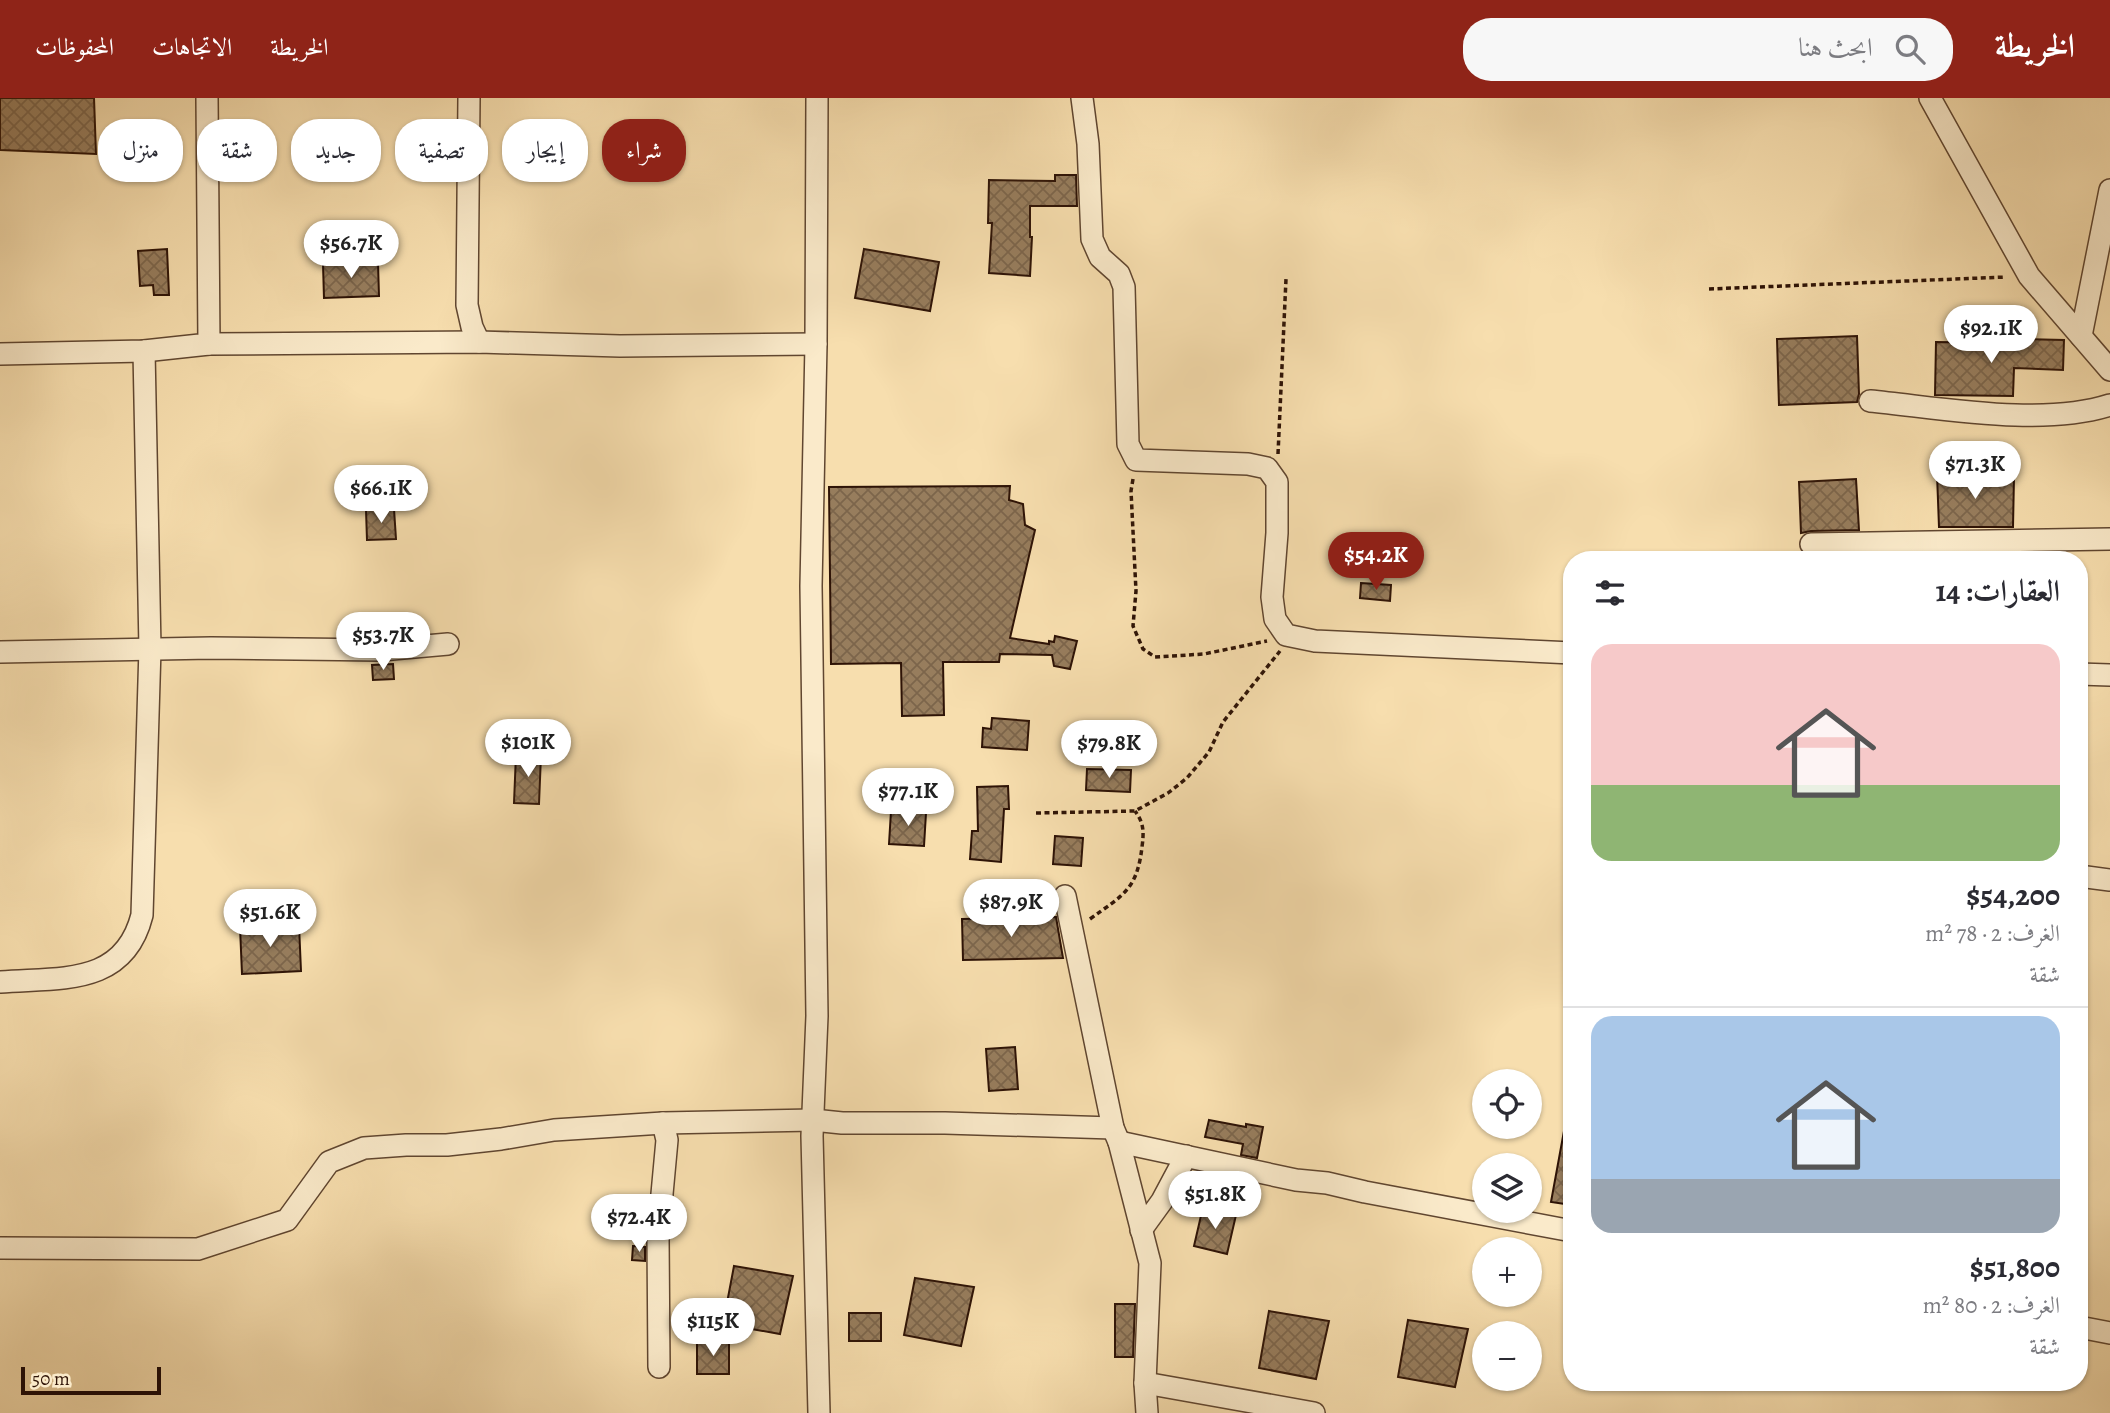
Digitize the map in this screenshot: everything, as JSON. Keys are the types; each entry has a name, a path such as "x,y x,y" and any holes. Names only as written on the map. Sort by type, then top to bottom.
{"street":[{"path":"207,98 209,344"},
{"path":"468,98 467,305 479,342"},
{"path":"817,98 811,586 817,1016 813,1119 819,1413"},
{"path":"1082,98 1088,144 1092,239 1100,257 1119,274 1124,287 1128,444 1136,460 1248,464 1267,468 1277,482 1277,533 1272,597 1275,619 1286,635 1315,641 1563,653"},
{"path":"1930,98 2029,276 2110,370"},
{"path":"2081,336 2110,190"},
{"path":"0,354 144,351 209,344 816,344"},
{"path":"0,982 104,970 118,959 138,932 144,897 150,648 144,351"},
{"path":"1870,401 2027,415 2064,414 2110,405"},
{"path":"1811,544 2110,539"},
{"path":"0,652 150,648 368,650 448,644"},
{"path":"2088,674 2110,675"},
{"path":"2088,877 2110,880"},
{"path":"1065,896 1116,1135 1150,1263 1145,1383 1147,1413"},
{"path":"0,1248 198,1249 287,1220 329,1162 364,1149 447,1145 554,1130 663,1123 813,1119 842,1123 945,1123 1116,1135 1186,1156 1296,1180 1327,1183 1563,1229"},
{"path":"659,1367 659,1237 667,1140 663,1123"},
{"path":"1141,1230 1162,1201 1186,1156"},
{"path":"2088,1329 2110,1333"},
{"path":"1145,1383 1314,1413"}],"path":[{"path":"1709,289 2029,276"},
{"path":"1273,476 1278,458 1282,402 1286,279"},
{"path":"1136,460 1131,491 1136,591 1133,626 1143,649 1155,657 1204,654 1293,636"},
{"path":"1036,813 1078,810 1135,811 1168,793 1187,778 1209,752 1223,723 1293,636"},
{"path":"1074,940 1088,920 1128,890 1139,870 1143,823 1135,811"}],"building":[{"path":"0,98 94,98 96,154 0,150"},
{"path":"1055,175 1076,175 1077,206 1030,206 1030,276 989,273 992,223 988,223 989,180 1055,181"},
{"path":"167,249 169,295 154,295 153,285 140,286 138,251"},
{"path":"864,249 939,262 930,311 855,298"},
{"path":"378,263 379,296 324,298 323,264"},
{"path":"1857,336 1857,402 1779,405 1777,339"},
{"path":"2021,339 2064,340 2063,370 2014,368 2013,396 1935,395 1936,342 2021,343"},
{"path":"1937,474 2014,477 2013,527 1939,527"},
{"path":"1856,479 1859,530 1801,533 1799,482"},
{"path":"1010,486 1009,500 1023,504 1025,525 1035,530 1010,638 1049,644 1049,641 1054,642 1055,636 1077,641 1070,669 1054,666 1052,655 1000,654 999,662 943,662 944,715 902,716 901,663 831,664 829,487"},
{"path":"394,509 396,539 367,540 366,510"},
{"path":"1361,583 1391,585 1390,601 1360,598"},
{"path":"393,664 394,679 373,680 372,665"},
{"path":"992,718 1029,721 1027,750 982,747 983,728 991,729"},
{"path":"516,754 541,755 539,804 514,803"},
{"path":"1087,769 1131,770 1130,792 1086,790"},
{"path":"1008,786 1009,809 1004,809 1001,862 970,859 972,831 978,831 977,787"},
{"path":"891,811 926,813 924,846 889,844"},
{"path":"1055,836 1083,838 1081,866 1053,864"},
{"path":"1056,917 1063,958 963,960 962,919"},
{"path":"299,925 301,971 242,974 240,927"},
{"path":"1015,1047 1018,1089 989,1091 986,1049"},
{"path":"1209,1120 1246,1127 1246,1124 1263,1127 1257,1158 1241,1155 1243,1144 1205,1137"},
{"path":"1563,1136 1563,1204 1551,1202"},
{"path":"1203,1207 1236,1215 1227,1254 1194,1246"},
{"path":"633,1246 645,1247 645,1261 632,1260"},
{"path":"734,1266 793,1276 780,1334 723,1324"},
{"path":"915,1278 974,1287 961,1346 904,1335"},
{"path":"1115,1304 1135,1304 1133,1357 1115,1357"},
{"path":"1269,1311 1329,1321 1316,1379 1259,1368"},
{"path":"849,1313 881,1313 881,1341 849,1341"},
{"path":"1408,1320 1468,1329 1455,1387 1398,1377"},
{"path":"697,1342 729,1342 729,1374 697,1374"}]}
